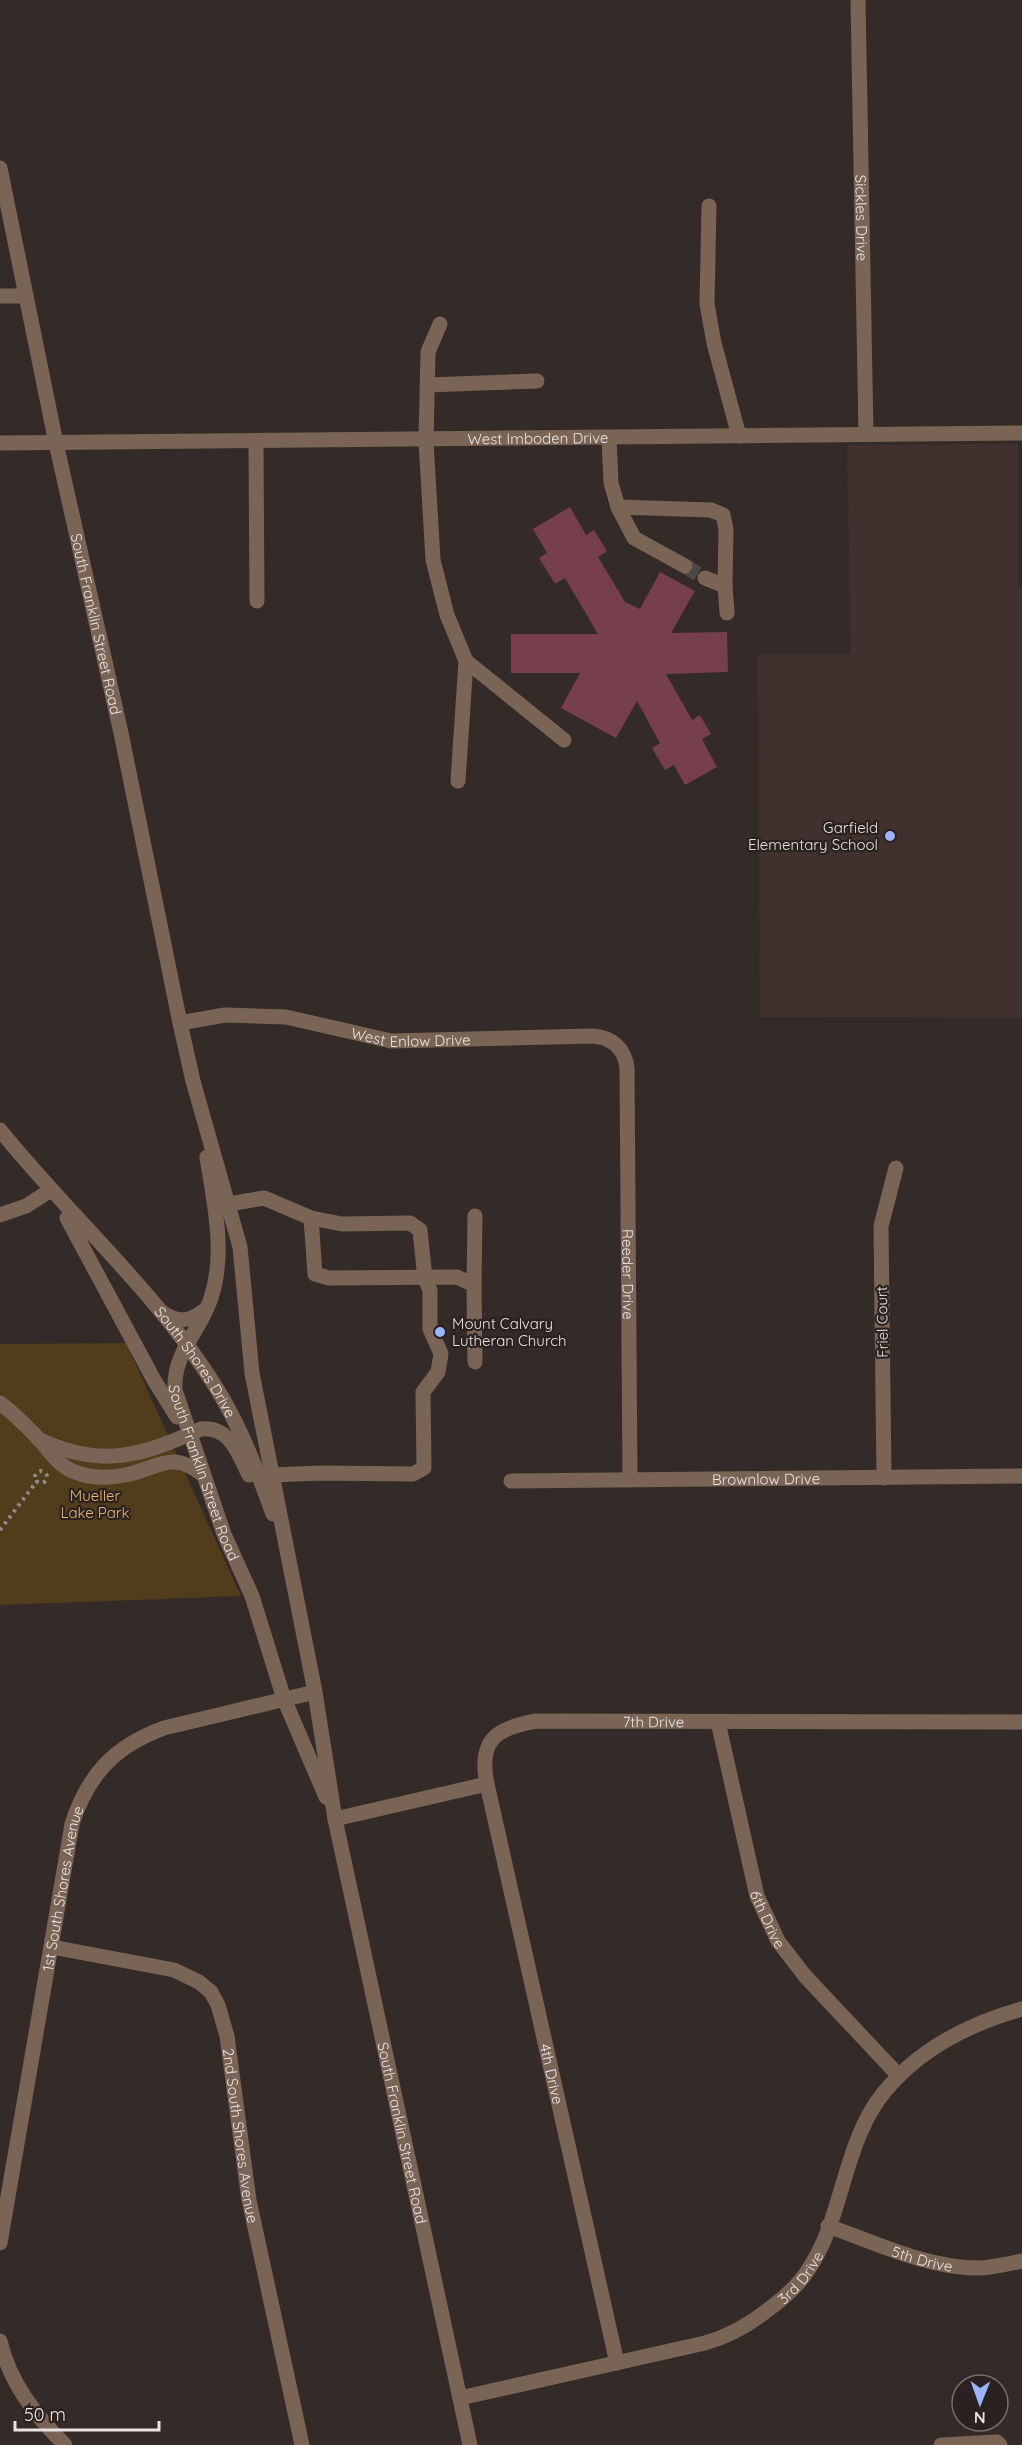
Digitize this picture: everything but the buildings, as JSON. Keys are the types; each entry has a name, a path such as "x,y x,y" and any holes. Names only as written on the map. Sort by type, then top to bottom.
{"street":[{"name":"Sickles Drive","path":"858,0 866,434"},
{"name":"South Franklin Street Road","path":"0,168 56,442 121,733 180,1023 240,1247 252,1373 315,1692 335,1819 470,2445"},
{"path":"709,206 707,304 714,343 739,436"},
{"path":"0,296 26,296"},
{"path":"440,324 428,352 426,441 433,560 447,615 466,661 458,781"},
{"path":"427,385 537,381"},
{"name":"West Imboden Drive","path":"0,443 426,441 1022,433"},
{"path":"609,438 611,483 618,507 634,538 685,566"},
{"path":"256,442 257,601"},
{"path":"618,507 711,510 723,515 726,529 727,613"},
{"path":"705,578 725,586"},
{"path":"466,661 564,740"},
{"name":"West Enlow Drive","path":"180,1023 225,1016 286,1017 391,1041 598,1036 607,1038 618,1046 625,1058 627,1068"},
{"name":"Reeder Drive","path":"627,1068 630,1480"},
{"name":"South Franklin Street Road","path":"194,1081 212,1190 218,1240 217,1270 207,1309 180,1356 175,1379 179,1406 224,1534 252,1596 284,1699 335,1819"},
{"name":"South Shores Drive","path":"0,1130 158,1309 216,1388 247,1445 291,1564"},
{"name":"Friel Court","path":"884,1478 881,1226 896,1168"},
{"path":"0,1215 26,1206 51,1190"},
{"name":"South Shores Drive","path":"51,1190 154,1380 189,1435"},
{"path":"229,1204 264,1198 311,1218 342,1224 410,1223 420,1230 425,1279 430,1290 430,1329 441,1354 438,1372 423,1392 424,1468 413,1474 273,1475"},
{"path":"475,1216 475,1362"},
{"path":"311,1218 315,1274 329,1278 457,1277 474,1285"},
{"path":"158,1309 169,1317 184,1320 199,1316 207,1309"},
{"path":"0,1403 38,1438 64,1467 85,1475 120,1476 170,1461 188,1465 203,1475"},
{"path":"38,1438 78,1452 121,1456 146,1452 210,1428 226,1434 291,1564"},
{"name":"Brownlow Drive","path":"511,1481 1022,1476"},
{"name":"1st South Shores Avenue","path":"0,2243 72,1824 85,1792 106,1761 141,1736 164,1728 315,1692"},
{"name":"7th Drive","path":"487,1784 483,1761 485,1752 496,1734 506,1728 551,1720 1022,1722"},
{"name":"6th Drive","path":"718,1722 757,1896 778,1941 805,1976 899,2076"},
{"path":"335,1819 487,1784"},
{"name":"4th Drive","path":"487,1784 617,2363"},
{"name":"2nd South Shores Avenue","path":"52,1947 174,1970 199,1982 211,1992 218,2005 226,2036 249,2200 302,2445"},
{"name":"3rd Drive","path":"460,2398 705,2343 741,2330 779,2301 810,2268 828,2226 849,2162 865,2123 877,2103 899,2076 923,2054 944,2041 984,2021 1022,2009"},
{"name":"5th Drive","path":"828,2226 917,2257 949,2265 992,2267 1022,2261"},
{"path":"0,2341 20,2391 32,2410 65,2445"},
{"path":"941,2445 997,2442 1000,2445"}],"path":[{"path":"0,1530 37,1481"}],"shaded area":[{"name":"Garfield Elementary School","path":"1018,444 1018,587 1022,587 1022,1018 760,1017 758,654 851,654 847,445"}],"green space":[{"name":"Mueller Lake Park","path":"126,1343 241,1596 0,1605 0,1344"}],"tunnel":[{"path":"685,566 705,578"}],"place":[{"name":"Garfield Elementary School","path":"890,836"},
{"name":"Mount Calvary Lutheran Church","path":"440,1332"}]}
